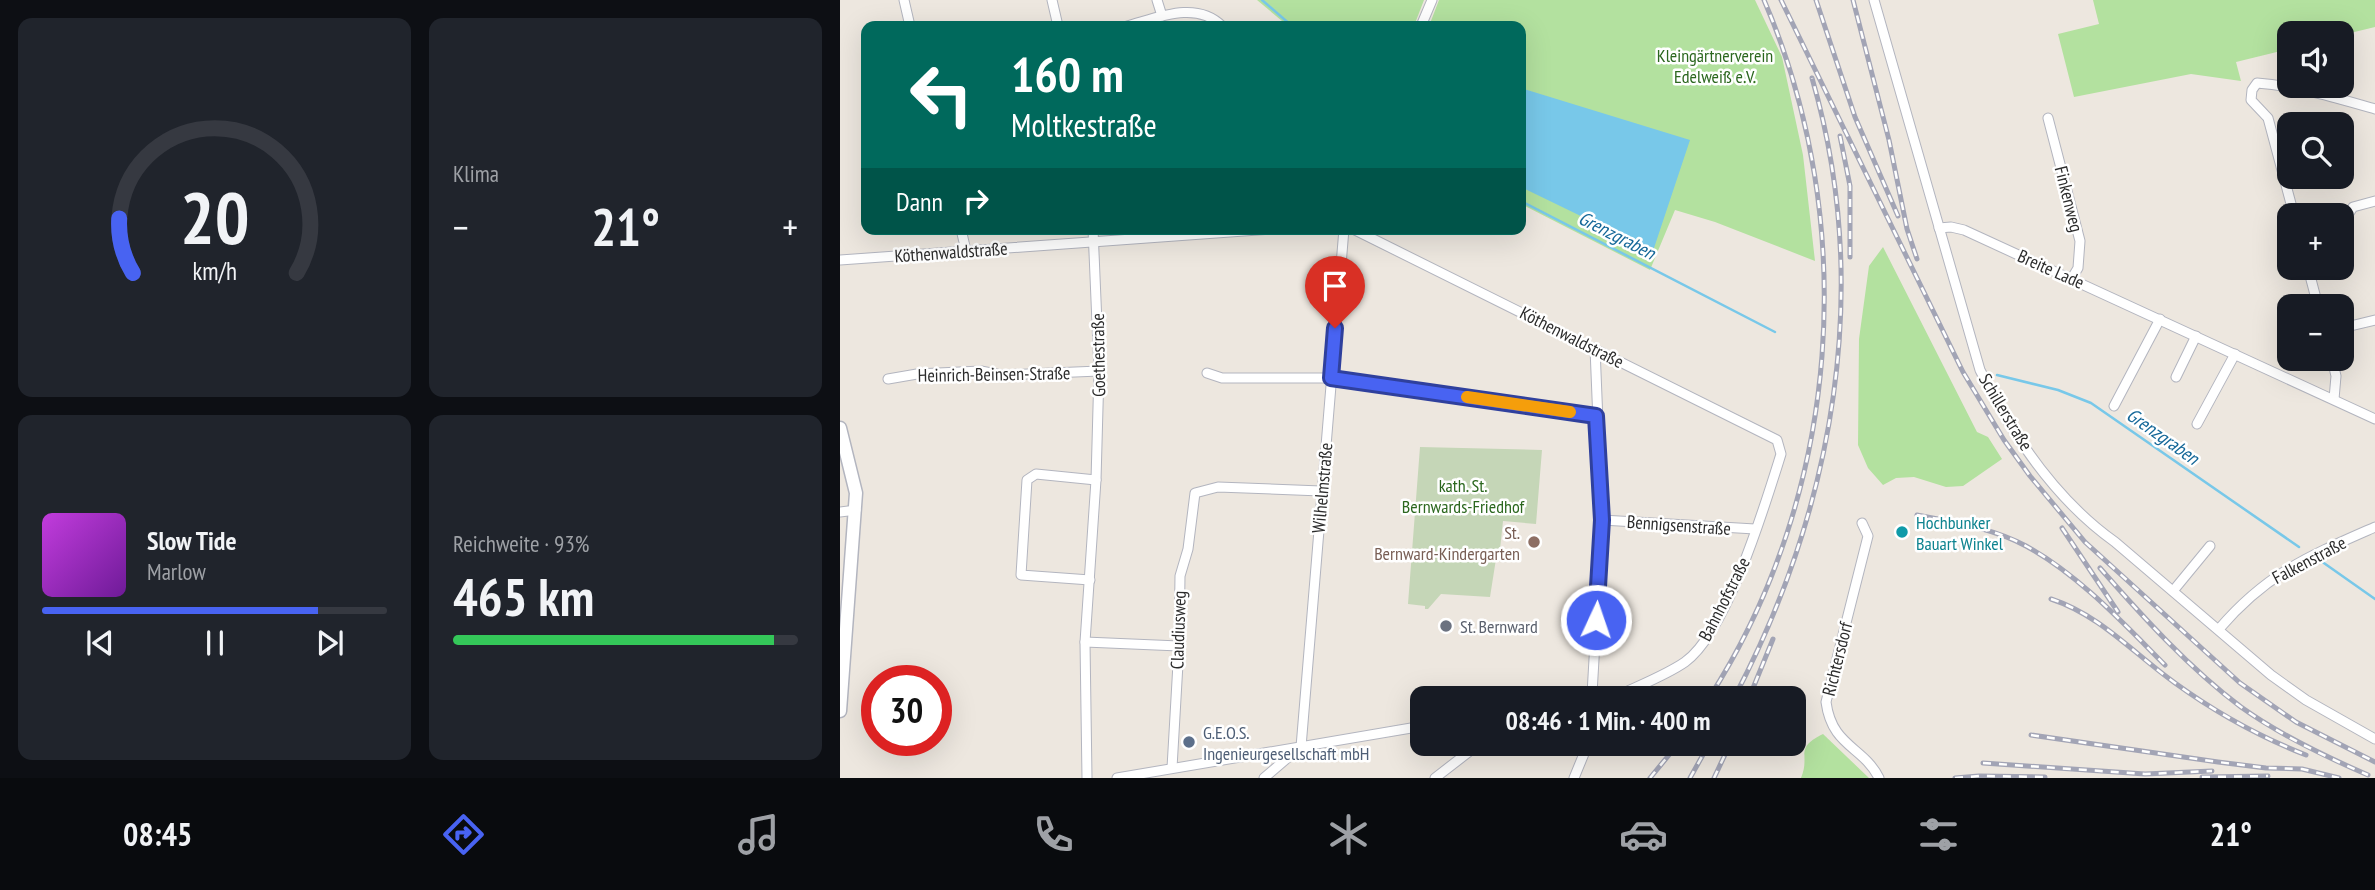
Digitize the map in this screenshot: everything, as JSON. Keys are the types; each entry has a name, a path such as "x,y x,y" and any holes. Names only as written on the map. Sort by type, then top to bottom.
{"main road":[{"path":"840,428 856,493 840,711"}],"street":[{"path":"904,0 910,21"},
{"path":"1052,0 1057,21"},
{"path":"1157,0 1162,16"},
{"path":"1423,21 1432,0"},
{"name":"Schillerstraße","path":"1874,0 1980,370 1997,404 2068,503 2093,527 2174,591 2271,675 2306,700 2375,739"},
{"path":"1144,21 1175,13 1195,12 1217,21"},
{"path":"2291,203 2268,118 2251,100 2252,90 2257,83 2274,84 2375,109"},
{"name":"Finkenweg","path":"2048,118 2080,240 2078,268 2072,278"},
{"path":"2354,207 2375,201"},
{"name":"Breite Lade","path":"1939,228 1964,230 2375,419"},
{"path":"962,235 966,251"},
{"name":"Goethestraße","path":"1087,778 1085,642 1096,480 1099,371 1094,235"},
{"name":"Köthenwaldstraße","path":"840,260 1183,235"},
{"name":"Wilhelmstraße","path":"1301,747 1343,235"},
{"name":"Köthenwaldstraße","path":"1365,235 1777,440 1780,454"},
{"path":"2114,406 2160,319"},
{"path":"2354,325 2375,320"},
{"path":"2176,377 2196,336"},
{"path":"1595,348 1602,520 1596,686"},
{"path":"2197,424 2235,354"},
{"name":"Heinrich-Beinsen-Straße","path":"888,379 917,374 981,371 1000,374 1099,371"},
{"path":"2334,399 2335,371"},
{"path":"1207,373 1222,378 1331,378 1596,416"},
{"name":"Bahnhofstraße","path":"1637,686 1684,662 1702,646 1749,551 1780,454"},
{"path":"1090,580 1021,575 1027,480 1036,474 1096,480"},
{"name":"Claudiusweg","path":"1172,768 1180,576 1188,549 1195,493 1218,487 1321,491"},
{"path":"840,512 856,510"},
{"name":"Bennigsenstraße","path":"1602,520 1755,529"},
{"name":"Richtersdorf","path":"1862,523 1868,536 1826,702 1828,718 1836,732 1871,766 1879,778"},
{"name":"Falkenstraße","path":"2219,629 2270,579 2316,552 2375,527"},
{"path":"2174,591 2210,546"},
{"path":"1085,642 1179,646"},
{"path":"1117,778 1410,728"},
{"path":"1264,778 1301,747"},
{"path":"1435,778 1463,756"},
{"path":"1574,778 1583,756"}],"green space":[{"path":"1257,0 1424,0 1416,21 1282,21"},
{"name":"Kleingärtnerverein Edelweiß e.V.","path":"1439,0 1755,0 1782,57 1803,155 1815,261 1715,222 1675,210 1650,270 1526,207 1526,21 1431,21"},
{"path":"2093,0 2375,0 2375,27 2354,32 2354,21 2277,21 2277,52 2236,62 2241,81 2191,74 2074,97 2058,34 2099,24"},
{"path":"1883,247 1977,432 1988,437 2002,459 1963,486 1946,487 1914,477 1896,478 1883,485 1868,468 1858,445 1859,339 1869,266"},
{"name":"kath. St. Bernwards-Friedhof","path":"1420,447 1542,450 1536,524 1503,521 1499,559 1496,559 1490,597 1441,594 1428,609 1425,609 1425,606 1408,604"},
{"path":"1823,734 1869,778 1801,778 1806,747"}],"water":[{"path":"1526,90 1690,140 1653,251 1526,189"}],"waterway":[{"name":"Grenzgraben","path":"1262,0 1286,21"},
{"name":"Grenzgraben","path":"1526,204 1775,332"},
{"name":"Grenzgraben","path":"1997,375 2058,390 2091,403 2299,547"},
{"name":"Grenzgraben","path":"2321,561 2375,599"}],"railway":[{"path":"1716,686 1753,618 1787,534 1810,446 1822,356 1824,265 1814,174 1795,86 1764,0"},
{"path":"1781,0 1963,372 2004,440 2030,476 2085,542 2240,683 2296,722 2375,762"},
{"path":"1816,0 1855,117 1898,216"},
{"path":"1853,0 1889,140 1907,229 1917,259"},
{"path":"1740,686 1769,625 1797,550 1819,474 1833,396 1840,316 1840,237 1830,157 1812,78"},
{"path":"1840,136 1850,186 1850,257"},
{"path":"1917,515 1973,526 2026,546 2082,585 2165,665"},
{"path":"2062,528 2118,612"},
{"path":"2100,568 2185,659 2241,707 2271,727 2368,775"},
{"path":"2051,599 2101,625 2175,683 2222,714 2306,755"},
{"path":"1754,686 1773,639"},
{"path":"2031,735 2218,762 2302,769 2339,778"},
{"path":"1650,778 1668,756"},
{"path":"1690,778 1702,756"},
{"path":"1714,778 1724,756"},
{"path":"1983,763 2145,774 2212,771"},
{"path":"2202,777 2268,776"},
{"path":"1955,778 2045,777"}],"slow traffic":[{"path":"1467,397 1570,412"}],"place":[{"name":"Hochbunker Bauart Winkel","path":"1902,532"},
{"name":"St. Bernward-Kindergarten","path":"1534,542"},
{"name":"St. Bernward","path":"1446,626"},
{"name":"G.E.O.S. Ingenieurgesellschaft mbH","path":"1189,742"}],"route":[{"path":"1335,328 1331,378 1596,416 1602,520 1596,620"}]}
